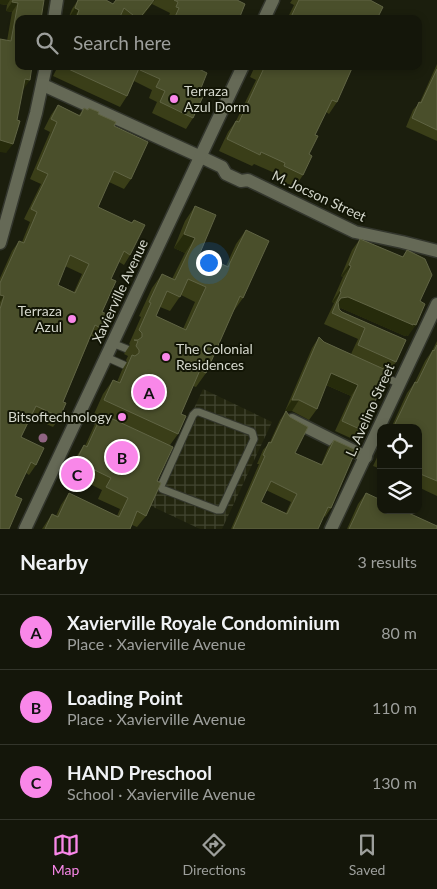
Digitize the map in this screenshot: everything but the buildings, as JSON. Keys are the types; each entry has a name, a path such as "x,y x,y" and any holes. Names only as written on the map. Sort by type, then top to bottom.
{"street":[{"path":"55,15 57,0"},
{"path":"266,15 273,0"},
{"path":"0,243 43,85 45,70"},
{"name":"Xavierville Avenue","path":"25,529 240,70"},
{"name":"M. Jocson Street","path":"43,85 222,167 226,174 241,181 248,180 355,232 437,251"},
{"name":"L. Avelino Street","path":"331,529 366,457 398,383 410,346 437,304"},
{"path":"288,418 366,457"}],"lane":[{"path":"112,343 126,349"},
{"path":"106,356 124,365"},
{"path":"369,370 398,383"},
{"path":"196,412 252,432 254,436 246,459 221,510 194,502 162,488 161,484 174,457 196,412"},
{"path":"79,413 116,430"},
{"path":"165,453 174,457"}],"shaded area":[{"path":"203,389 272,422 222,529 200,529 149,505"}],"place":[{"name":"Terraza Azul Dorm","path":"174,99"},
{"name":"Terraza Azul","path":"72,319"},
{"name":"The Colonial Residences","path":"166,357"},
{"name":"Xavierville Royale Condominium","path":"149,392"},
{"name":"Bitsoftechnology","path":"122,417"},
{"name":"Loading Point","path":"122,457"},
{"name":"HAND Preschool","path":"77,474"}]}
